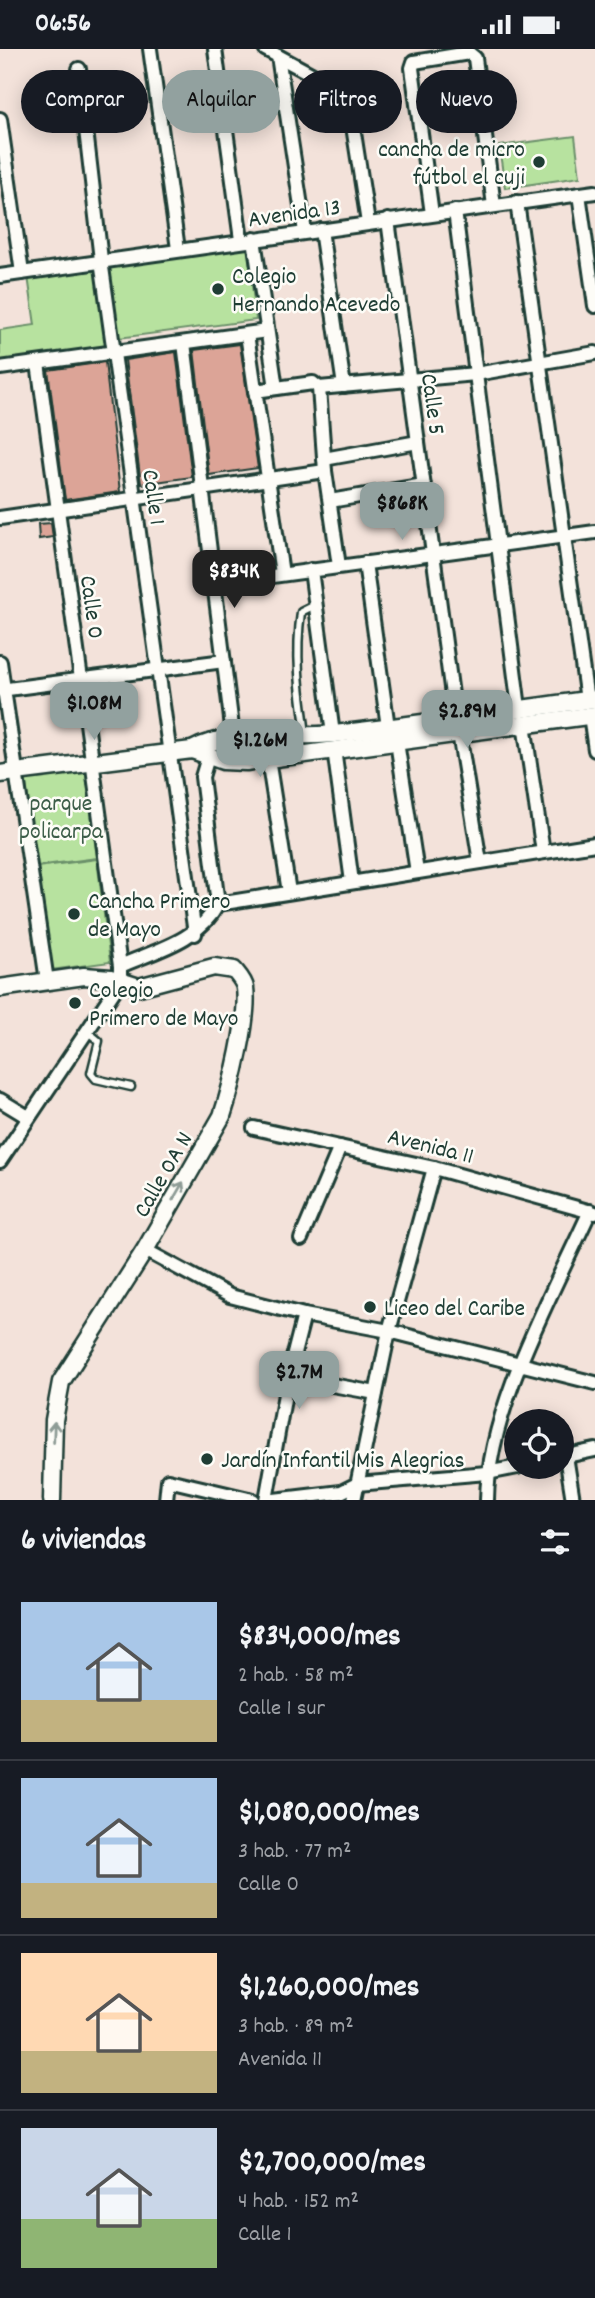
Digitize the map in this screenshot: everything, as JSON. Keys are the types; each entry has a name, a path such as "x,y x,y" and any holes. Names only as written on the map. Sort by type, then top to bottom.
{"street":[{"path":"150,49 178,249"},
{"path":"215,49 275,388"},
{"path":"265,49 348,94 368,223"},
{"path":"432,214 412,68 414,62 469,53 475,58 495,206"},
{"path":"278,55 305,232"},
{"name":"Calle 1","path":"79,69 101,260 195,934"},
{"path":"0,119 22,273"},
{"name":"Avenida 13","path":"0,276 595,192"},
{"path":"579,194 595,306"},
{"path":"517,202 564,537 592,707 595,750"},
{"path":"455,211 519,708"},
{"name":"Calle 5","path":"388,220 457,725 480,862"},
{"path":"321,230 344,386"},
{"path":"0,369 267,331"},
{"path":"247,334 282,574"},
{"path":"184,343 233,735"},
{"path":"255,391 313,383 319,388 410,382 540,364 595,353"},
{"name":"Calle 0","path":"38,363 93,761 120,982"},
{"path":"319,388 325,465 339,566"},
{"path":"0,518 268,479 418,442"},
{"path":"330,501 424,485"},
{"path":"214,584 595,532"},
{"path":"365,563 388,727"},
{"path":"311,570 352,882"},
{"path":"2,690 224,661"},
{"path":"0,662 8,773 47,981"},
{"path":"8,773 192,750 212,739 233,735 306,736 333,742 397,741 519,708 592,707"},
{"path":"192,750 208,757 246,762 268,759 388,727 524,724 592,707"},
{"path":"524,724 543,852"},
{"path":"397,741 417,872"},
{"path":"120,965 195,934 209,921 218,904 202,777 208,757"},
{"path":"268,759 289,892"},
{"path":"218,904 595,844"},
{"name":"Calle 0A N","path":"0,988 84,976 111,978 139,987 214,967 234,970 245,985 245,1010 229,1097 222,1116 145,1250 61,1382 54,1419 52,1500"},
{"path":"0,1161 120,982"},
{"path":"0,1100 28,1117"},
{"name":"Avenida 11","path":"254,1128 434,1168 592,1212"},
{"path":"301,1239 340,1146"},
{"path":"354,1500 390,1331 434,1168"},
{"path":"487,1500 487,1473 491,1450 521,1365 592,1212"},
{"path":"145,1250 230,1296 304,1315 390,1331 595,1383"},
{"path":"266,1500 288,1377 304,1315"},
{"path":"288,1377 376,1393"},
{"path":"574,1454 595,1450"},
{"path":"274,1500 341,1492 356,1484 504,1470"},
{"path":"569,1479 573,1500"},
{"path":"166,1500 168,1480 253,1500"}],"lane":[{"path":"306,736 298,679 298,632 301,612 315,605"},
{"path":"88,1031 99,1041 91,1073 96,1079 131,1087"}],"green space":[{"name":"cancha de micro fútbol el cuji","path":"575,136 580,177 505,188 499,146"},
{"path":"247,240 256,320 119,338 109,263"},
{"path":"98,266 110,347 0,363 0,330 35,325 28,276"},
{"name":"parque policarpa","path":"85,767 97,858 37,866 25,775"},
{"name":"Cancha Primero de Mayo","path":"97,859 110,962 51,970 37,867"}],"building":[{"path":"240,344 258,468 209,475 194,350"},
{"path":"176,352 192,477 141,484 125,360"},
{"path":"105,362 120,492 65,500 48,370"},
{"path":"51,523 53,537 39,539 38,524"}],"place":[{"name":"cancha de micro fútbol el cuji","path":"539,162"},
{"name":"Colegio Hernando Acevedo","path":"218,289"},
{"name":"Cancha Primero de Mayo","path":"74,914"},
{"name":"Colegio Primero de Mayo","path":"75,1003"},
{"name":"Liceo del Caribe","path":"370,1307"},
{"name":"Jardín Infantil Mis Alegrias","path":"207,1459"}]}
